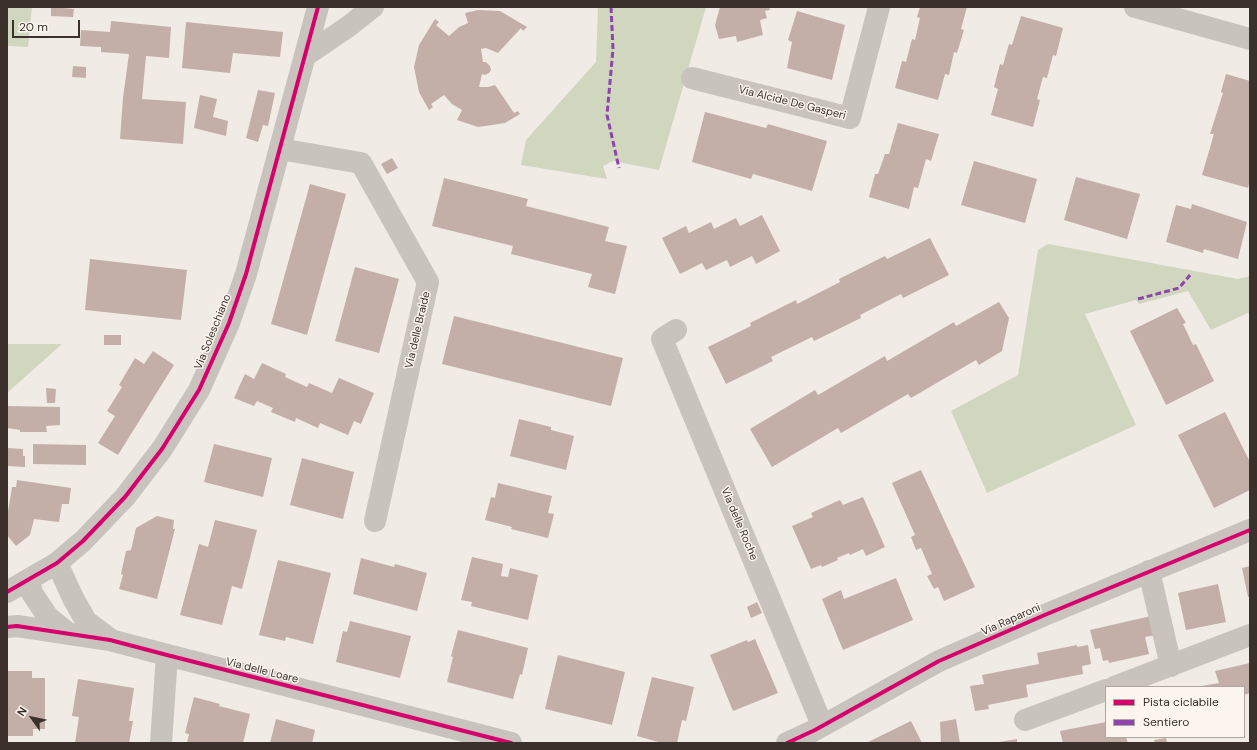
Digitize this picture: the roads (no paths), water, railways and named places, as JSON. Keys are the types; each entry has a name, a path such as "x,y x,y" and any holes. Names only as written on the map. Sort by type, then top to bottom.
{"street":[{"name":"Via Soleschiano","path":"7,592 57,563 83,541 125,497 162,449 199,390 229,323 246,274 318,7"},
{"path":"305,56 349,26 373,7"},
{"name":"Via Alcide De Gasperi","path":"692,78 850,118 879,7"},
{"path":"1135,7 1250,39"},
{"name":"Via delle Braide","path":"280,149 361,162 428,282 375,521"},
{"name":"Via delle Roche","path":"676,330 662,339 819,732"},
{"name":"Via Raparoni","path":"787,743 819,732 939,661 1149,571 1250,530"},
{"name":"Via delle Loare","path":"57,563 73,598 86,621 110,640"},
{"path":"1149,571 1171,666"},
{"name":"Via delle Loare","path":"29,580 32,593 48,617 68,633"},
{"name":"Via delle Loare","path":"7,627 17,626 110,640 167,656 512,743"},
{"path":"1117,686 1250,635"},
{"path":"161,743 167,656"},
{"path":"1025,720 1105,690"}]}
